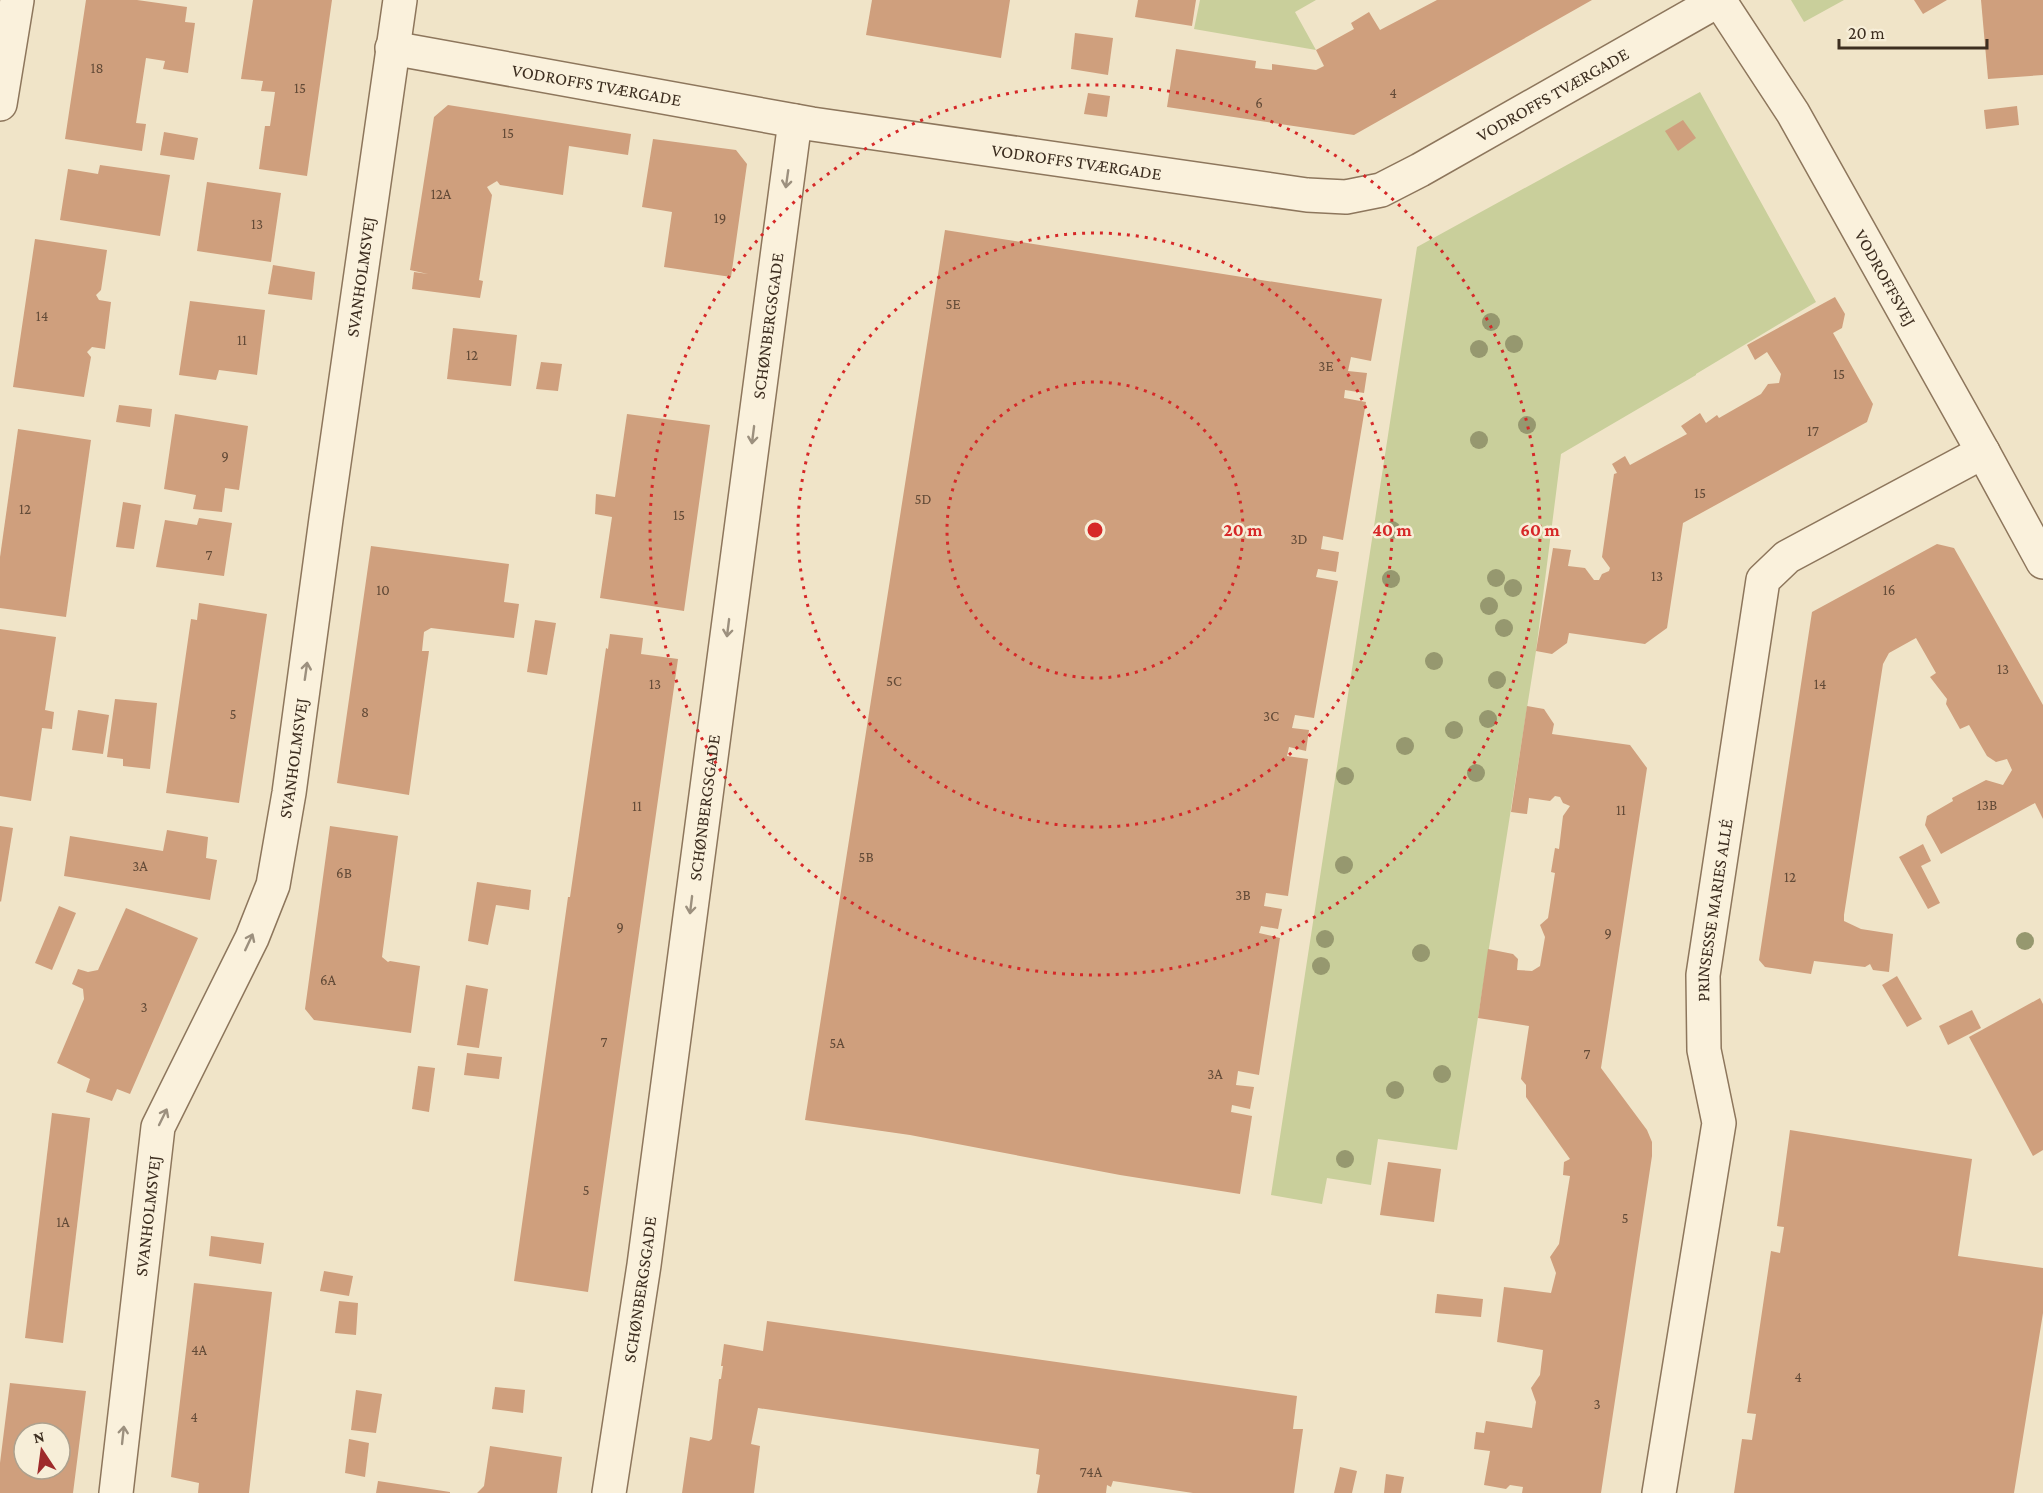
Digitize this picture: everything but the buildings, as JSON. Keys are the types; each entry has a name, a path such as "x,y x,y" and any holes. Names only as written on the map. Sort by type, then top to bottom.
{"street":[{"path":"0,104 17,0"},
{"name":"SVANHOLMSVEJ","path":"116,1493 158,1127 252,938 273,885 290,794 400,0"},
{"name":"VODROFFS TVÆRGADE","path":"392,48 795,121 1307,195 1346,197 1381,190 1420,170 1719,0"},
{"name":"VODROFFSVEJ","path":"1719,0 1793,113 2043,562"},
{"name":"SCHØNBERGSGADE","path":"609,1493 646,1252 795,121"},
{"name":"PRINSESSE MARIES ALLÉ","path":"1659,1493 1719,1123 1704,1050 1703,975 1763,580 1787,557 1983,452"}],"green space":[{"path":"1200,0 1316,0 1295,12 1316,50 1194,29"},
{"path":"1791,0 1844,0 1804,22"},
{"path":"1700,92 1816,302 1561,454 1536,651 1457,1150 1378,1139 1371,1185 1327,1178 1322,1204 1271,1195 1417,247"}]}
